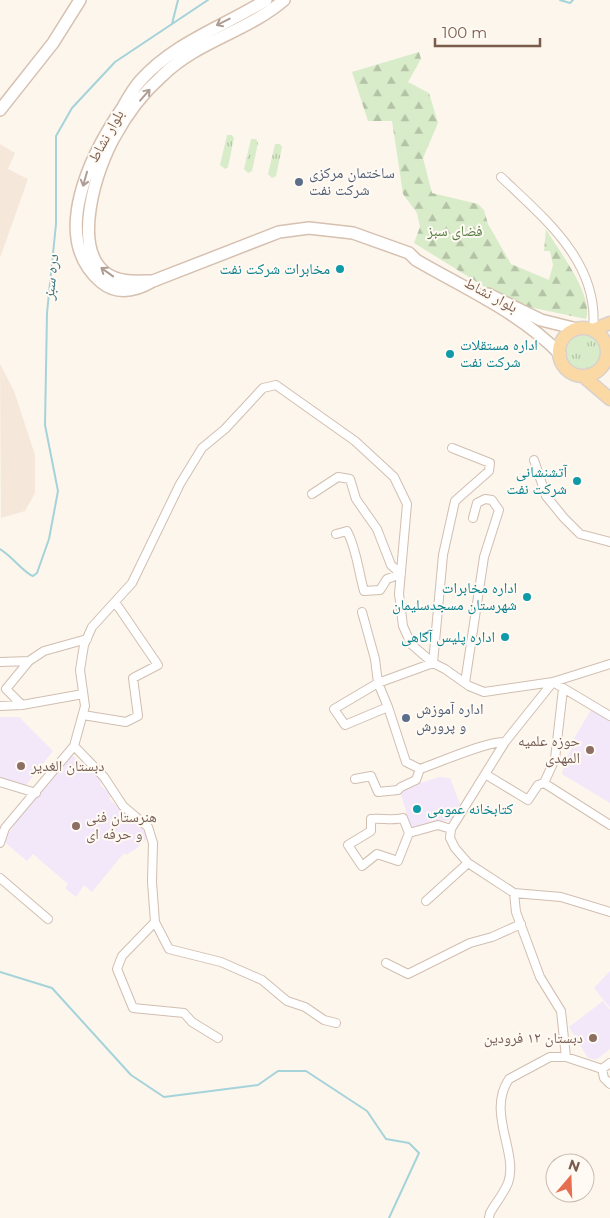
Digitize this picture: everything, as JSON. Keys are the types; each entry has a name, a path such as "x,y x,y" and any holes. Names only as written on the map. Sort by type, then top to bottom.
{"main road":[{"path":"0,110 53,43 80,0"},
{"name":"بلوار نشاط","path":"266,0 205,32 171,53 139,82 111,124 88,168 78,209 77,233 83,260 94,276 107,287 126,292 140,289 153,280 279,232 310,228 353,232 410,254 416,260 519,320 545,338 560,354"},
{"name":"بلوار نشاط","path":"153,280 132,282 119,280 96,264 91,251 88,237 90,210 99,171 115,136 160,76 183,56 261,17 284,0"},
{"name":"بلوار نشاط","path":"410,254 415,253 430,260 485,293 541,320 577,329"},
{"path":"609,394 583,376 568,370 561,362 560,354 561,342 567,334 577,329 593,330 610,323"},
{"path":"583,376 599,370 608,356 602,338 593,330"}],"street":[{"path":"501,177 561,235 573,253 586,277 593,300 593,330"},
{"path":"0,843 5,828 74,746 85,706 80,670 87,638 92,628 132,583 180,484 202,448 226,429 263,388 276,385 355,441 394,477 406,504 399,594 403,626 411,644 433,663 445,668 465,683 484,692 553,682 610,664"},
{"path":"433,663 443,555 454,501 489,471 490,464 452,448"},
{"path":"534,460 546,496 564,518 580,534 610,542"},
{"path":"312,494 338,478 350,479 356,499 377,529 391,565 400,574"},
{"path":"465,683 483,577 484,557 499,510 492,500 484,499 477,503 473,518"},
{"path":"336,534 347,531 355,545 358,570 364,591 380,590 387,579 400,574"},
{"path":"83,715 126,722 138,716 133,678 158,664 115,602"},
{"path":"362,612 375,659 378,683 388,706 406,762 420,769 495,741 505,742"},
{"path":"22,704 6,689 28,661 44,651 87,638"},
{"path":"0,662 28,661"},
{"path":"388,706 345,725 334,709 378,683 433,663"},
{"path":"553,682 610,716"},
{"path":"553,682 505,742 451,829 450,838 455,848 468,863 514,892 560,897 610,912"},
{"path":"486,774 528,800 538,785 544,783 555,759 563,689"},
{"path":"0,706 83,694"},
{"path":"74,746 104,777 123,806 148,827 154,842 152,882 155,922 169,949 206,957 262,980 287,1001 305,1006 324,1020 336,1023"},
{"path":"355,779 370,776 378,792 391,792 416,780 420,769"},
{"path":"0,782 36,793"},
{"path":"544,783 610,825"},
{"path":"384,818 394,821 404,818 409,833 398,861 377,854 362,866 348,845 372,831 372,819 384,818"},
{"path":"409,833 438,825 451,829"},
{"path":"426,901 468,863"},
{"path":"0,878 48,919"},
{"path":"514,892 516,912 540,977 561,1011 566,1057"},
{"path":"155,922 122,956 117,969 133,1008 184,1014 192,1022 218,1038"},
{"path":"386,962 408,974 470,943 492,937 521,924"},
{"path":"489,1218 508,1182 509,1163 500,1113 505,1085 509,1079 550,1057 566,1057 602,1069"},
{"path":"602,1069 610,1063"},
{"path":"602,1069 604,1078 610,1084"}],"shaded area":[{"path":"0,144 15,153 8,169 28,179 0,258"},
{"path":"0,364 14,391 35,455 35,493 25,511 1,518"},
{"name":"حوزه علمیه المهدی","path":"591,710 610,721 610,803 562,774 566,759 575,742 573,740"},
{"name":"دبستان الغدیر","path":"0,717 19,717 53,751 23,789 0,780"},
{"name":"هنرستان فنی و حرفه ای","path":"72,755 103,781 100,785 112,795 109,799 144,830 147,838 136,849 126,855 124,853 92,892 84,885 76,897 65,888 68,884 33,854 27,861 2,840 13,828 11,825"},
{"path":"439,777 450,778 460,804 453,819 411,830 401,794 402,789"},
{"path":"610,971 610,1008 594,988"},
{"name":"دبستان ۱۲ فرودین","path":"603,1001 610,1010 610,1049 596,1060 588,1058 569,1027"}],"green space":[{"name":"فضای سبز","path":"419,52 421,59 408,82 429,93 438,123 423,158 432,193 478,204 484,210 488,224 511,264 549,280 553,265 550,251 544,251 546,229 574,273 580,286 587,309 586,319 529,307 493,292 414,243 420,227 417,213 403,194 392,121 368,121 352,72"},
{"path":"227,135 232,135 234,138 228,167 225,169 220,165"},
{"path":"251,139 256,139 258,143 252,171 248,173 244,169"},
{"path":"275,144 280,144 282,147 276,176 272,178 268,174"},
{"path":"583,334 597,339 602,353 597,367 583,372 569,367 564,353 569,339"}],"waterway":[{"path":"172,24 178,0"},
{"name":"دره سبز","path":"0,549 29,574 33,576 37,573 49,539 58,491 45,425 47,313 56,224 56,136 72,108 115,62 208,0"},
{"path":"560,0 570,3 573,0"},
{"path":"0,972 52,988 131,1075 164,1097 258,1085 278,1071 306,1071 367,1111 386,1139 409,1143 419,1153 389,1218"}],"place":[{"name":"ساختمان مرکزی شرکت نفت","path":"299,182"},
{"name":"مخابرات شرکت نفت","path":"340,269"},
{"name":"اداره مستقلات شرکت نفت","path":"450,354"},
{"name":"آتشنشانی شرکت نفت","path":"577,481"},
{"name":"اداره مخابرات شهرستان مسجدسلیمان","path":"527,597"},
{"name":"اداره پلیس آگاهی","path":"505,637"},
{"name":"اداره آموزش و پرورش","path":"406,718"},
{"name":"حوزه علمیه المهدی","path":"590,750"},
{"name":"دبستان الغدیر","path":"21,766"},
{"name":"کتابخانه عمومی","path":"417,809"},
{"name":"هنرستان فنی و حرفه ای","path":"76,826"},
{"name":"دبستان ۱۲ فرودین","path":"593,1038"}]}
